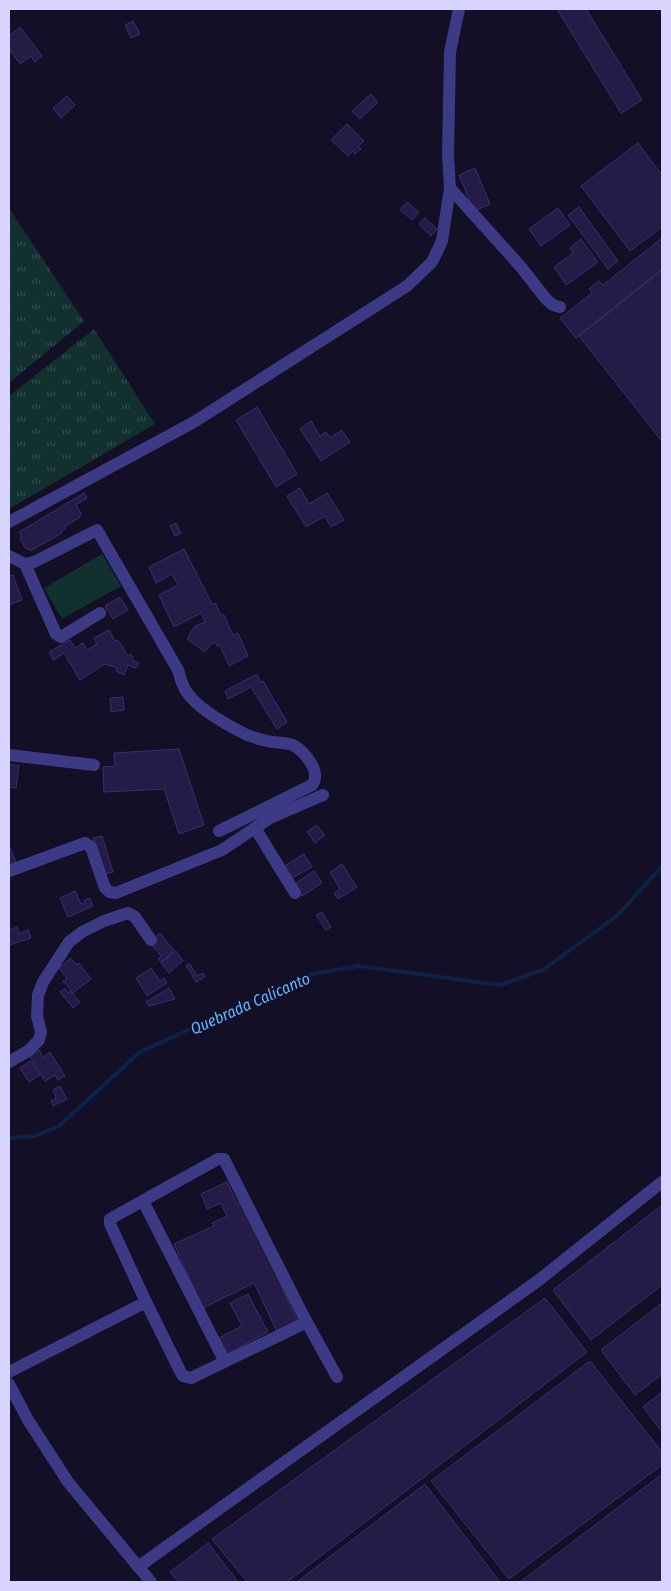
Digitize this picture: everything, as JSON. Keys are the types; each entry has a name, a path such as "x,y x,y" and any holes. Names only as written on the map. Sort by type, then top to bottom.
{"street":[{"path":"9,522 194,422 408,286 432,262 442,241 450,188 448,154 450,52 459,9"},
{"path":"450,188 521,267 546,299 553,305 560,307"},
{"path":"9,556 25,564 34,562 97,530 178,670 186,690 194,701 206,711 246,735 274,743 291,744 308,757 315,772 315,781 312,785 219,831"},
{"path":"25,564 58,636 61,637 100,613"},
{"path":"9,755 94,765"},
{"path":"9,871 84,843 91,847 105,888 110,892 116,893 222,850 270,818 323,795"},
{"path":"255,828 295,893"},
{"path":"9,1062 28,1051 39,1040 41,1032 37,1016 38,995 43,982 69,942 96,924 128,913 135,917 151,940"},
{"path":"307,1322 191,1378 183,1376 146,1302 109,1222 110,1219 218,1160 224,1159 337,1377"},
{"path":"138,1567 539,1280 662,1182"},
{"path":"144,1201 225,1362"},
{"path":"9,1372 146,1302"},
{"path":"9,1384 28,1420 68,1482 151,1582"}],"green space":[{"path":"9,208 84,321 9,383"},
{"path":"94,329 155,424 9,509 9,396"},
{"path":"102,554 121,586 62,619 44,588"}],"building":[{"path":"557,9 586,9 642,100 621,113"},
{"path":"133,21 140,34 131,38 125,25"},
{"path":"20,27 42,56 35,62 31,56 20,64 9,49 9,36"},
{"path":"371,94 378,102 360,119 352,111"},
{"path":"67,96 75,105 61,118 53,108"},
{"path":"347,124 364,141 358,146 361,149 355,154 353,151 348,156 331,140"},
{"path":"638,143 662,175 662,227 630,251 581,186"},
{"path":"475,168 490,204 474,211 459,175"},
{"path":"407,202 419,212 412,220 400,210"},
{"path":"579,207 618,261 608,269 568,215"},
{"path":"558,208 570,225 541,246 529,229"},
{"path":"425,218 437,229 431,236 419,224"},
{"path":"662,238 662,269 576,338 560,318 592,293 589,289 599,281 603,285"},
{"path":"581,239 598,262 566,285 554,267 573,253 570,248"},
{"path":"662,270 662,439 661,440 579,336"},
{"path":"257,407 297,474 276,487 236,420"},
{"path":"311,421 320,436 326,432 330,438 342,430 350,442 321,461 300,429"},
{"path":"300,488 309,504 327,493 344,520 331,527 325,516 306,527 287,496"},
{"path":"84,493 87,498 76,505 81,513 79,518 65,526 66,528 61,531 62,533 30,551 28,548 26,549 20,539 22,537 19,532"},
{"path":"176,523 181,533 175,536 170,526"},
{"path":"184,549 212,604 215,603 221,615 224,615 233,635 238,633 248,656 229,666 220,645 218,647 215,642 205,652 187,639 195,626 205,622 201,613 174,627 159,595 178,585 172,574 156,583 149,567"},
{"path":"13,575 22,600 9,605 9,576"},
{"path":"120,597 128,610 113,619 105,606"},
{"path":"109,630 115,641 118,640 128,656 131,654 132,660 139,663 136,668 128,665 124,675 116,671 117,668 105,664 80,680 64,653 53,660 49,652 70,640 75,648 83,643 87,650 97,644 94,638"},
{"path":"257,674 260,682 263,681 287,722 277,729 251,687 228,699 225,691"},
{"path":"123,697 124,710 111,712 110,698"},
{"path":"179,749 204,825 179,834 164,789 104,792 103,767 115,766 114,753"},
{"path":"9,764 19,766 16,788 9,787"},
{"path":"316,825 325,835 315,843 307,832"},
{"path":"102,836 113,872 103,875 93,838"},
{"path":"9,845 16,863 9,866"},
{"path":"304,854 312,867 290,879 283,867"},
{"path":"342,864 357,887 338,899 334,893 340,889 330,872"},
{"path":"314,871 322,883 302,896 295,884"},
{"path":"75,891 81,904 85,902 84,900 90,898 93,906 68,917 60,898"},
{"path":"322,912 331,927 326,930 316,915"},
{"path":"17,927 19,934 28,930 31,938 9,945 9,930"},
{"path":"160,933 174,951 161,962 158,959 161,956 151,944"},
{"path":"176,951 183,961 169,973 161,963"},
{"path":"71,958 76,965 79,963 91,979 73,993 63,981 67,979 59,968"},
{"path":"190,964 197,976 203,973 205,977 196,982 186,965"},
{"path":"151,968 160,981 164,978 167,983 147,996 136,978"},
{"path":"65,988 68,993 70,991 80,1002 73,1008 60,992"},
{"path":"169,988 175,999 149,1006 146,1002"},
{"path":"39,1050 43,1057 50,1052 65,1076 58,1080 55,1075 45,1081 30,1056"},
{"path":"31,1061 40,1075 29,1082 20,1068"},
{"path":"60,1086 67,1099 53,1106 51,1101 56,1098 53,1090"},
{"path":"227,1182 237,1203 242,1201 298,1322 277,1332 254,1283 203,1308 174,1244 214,1226 212,1223 227,1216 221,1203 207,1209 201,1194"},
{"path":"662,1205 662,1285 591,1340 553,1290"},
{"path":"248,1294 268,1332 227,1354 219,1338 242,1326 230,1303"},
{"path":"545,1298 587,1352 287,1582 247,1582 212,1539"},
{"path":"662,1303 662,1374 635,1395 601,1350"},
{"path":"590,1361 662,1452 662,1465 509,1579 431,1481"},
{"path":"662,1392 662,1432 643,1407"},
{"path":"662,1474 662,1582 520,1582"},
{"path":"425,1484 500,1582 297,1582"},
{"path":"208,1543 238,1582 178,1582 170,1572"}],"waterway":[{"name":"Quebrada Calicanto","path":"9,1138 35,1136 59,1126 140,1052 308,975 359,966 500,985 543,970 618,915 662,866"}]}
